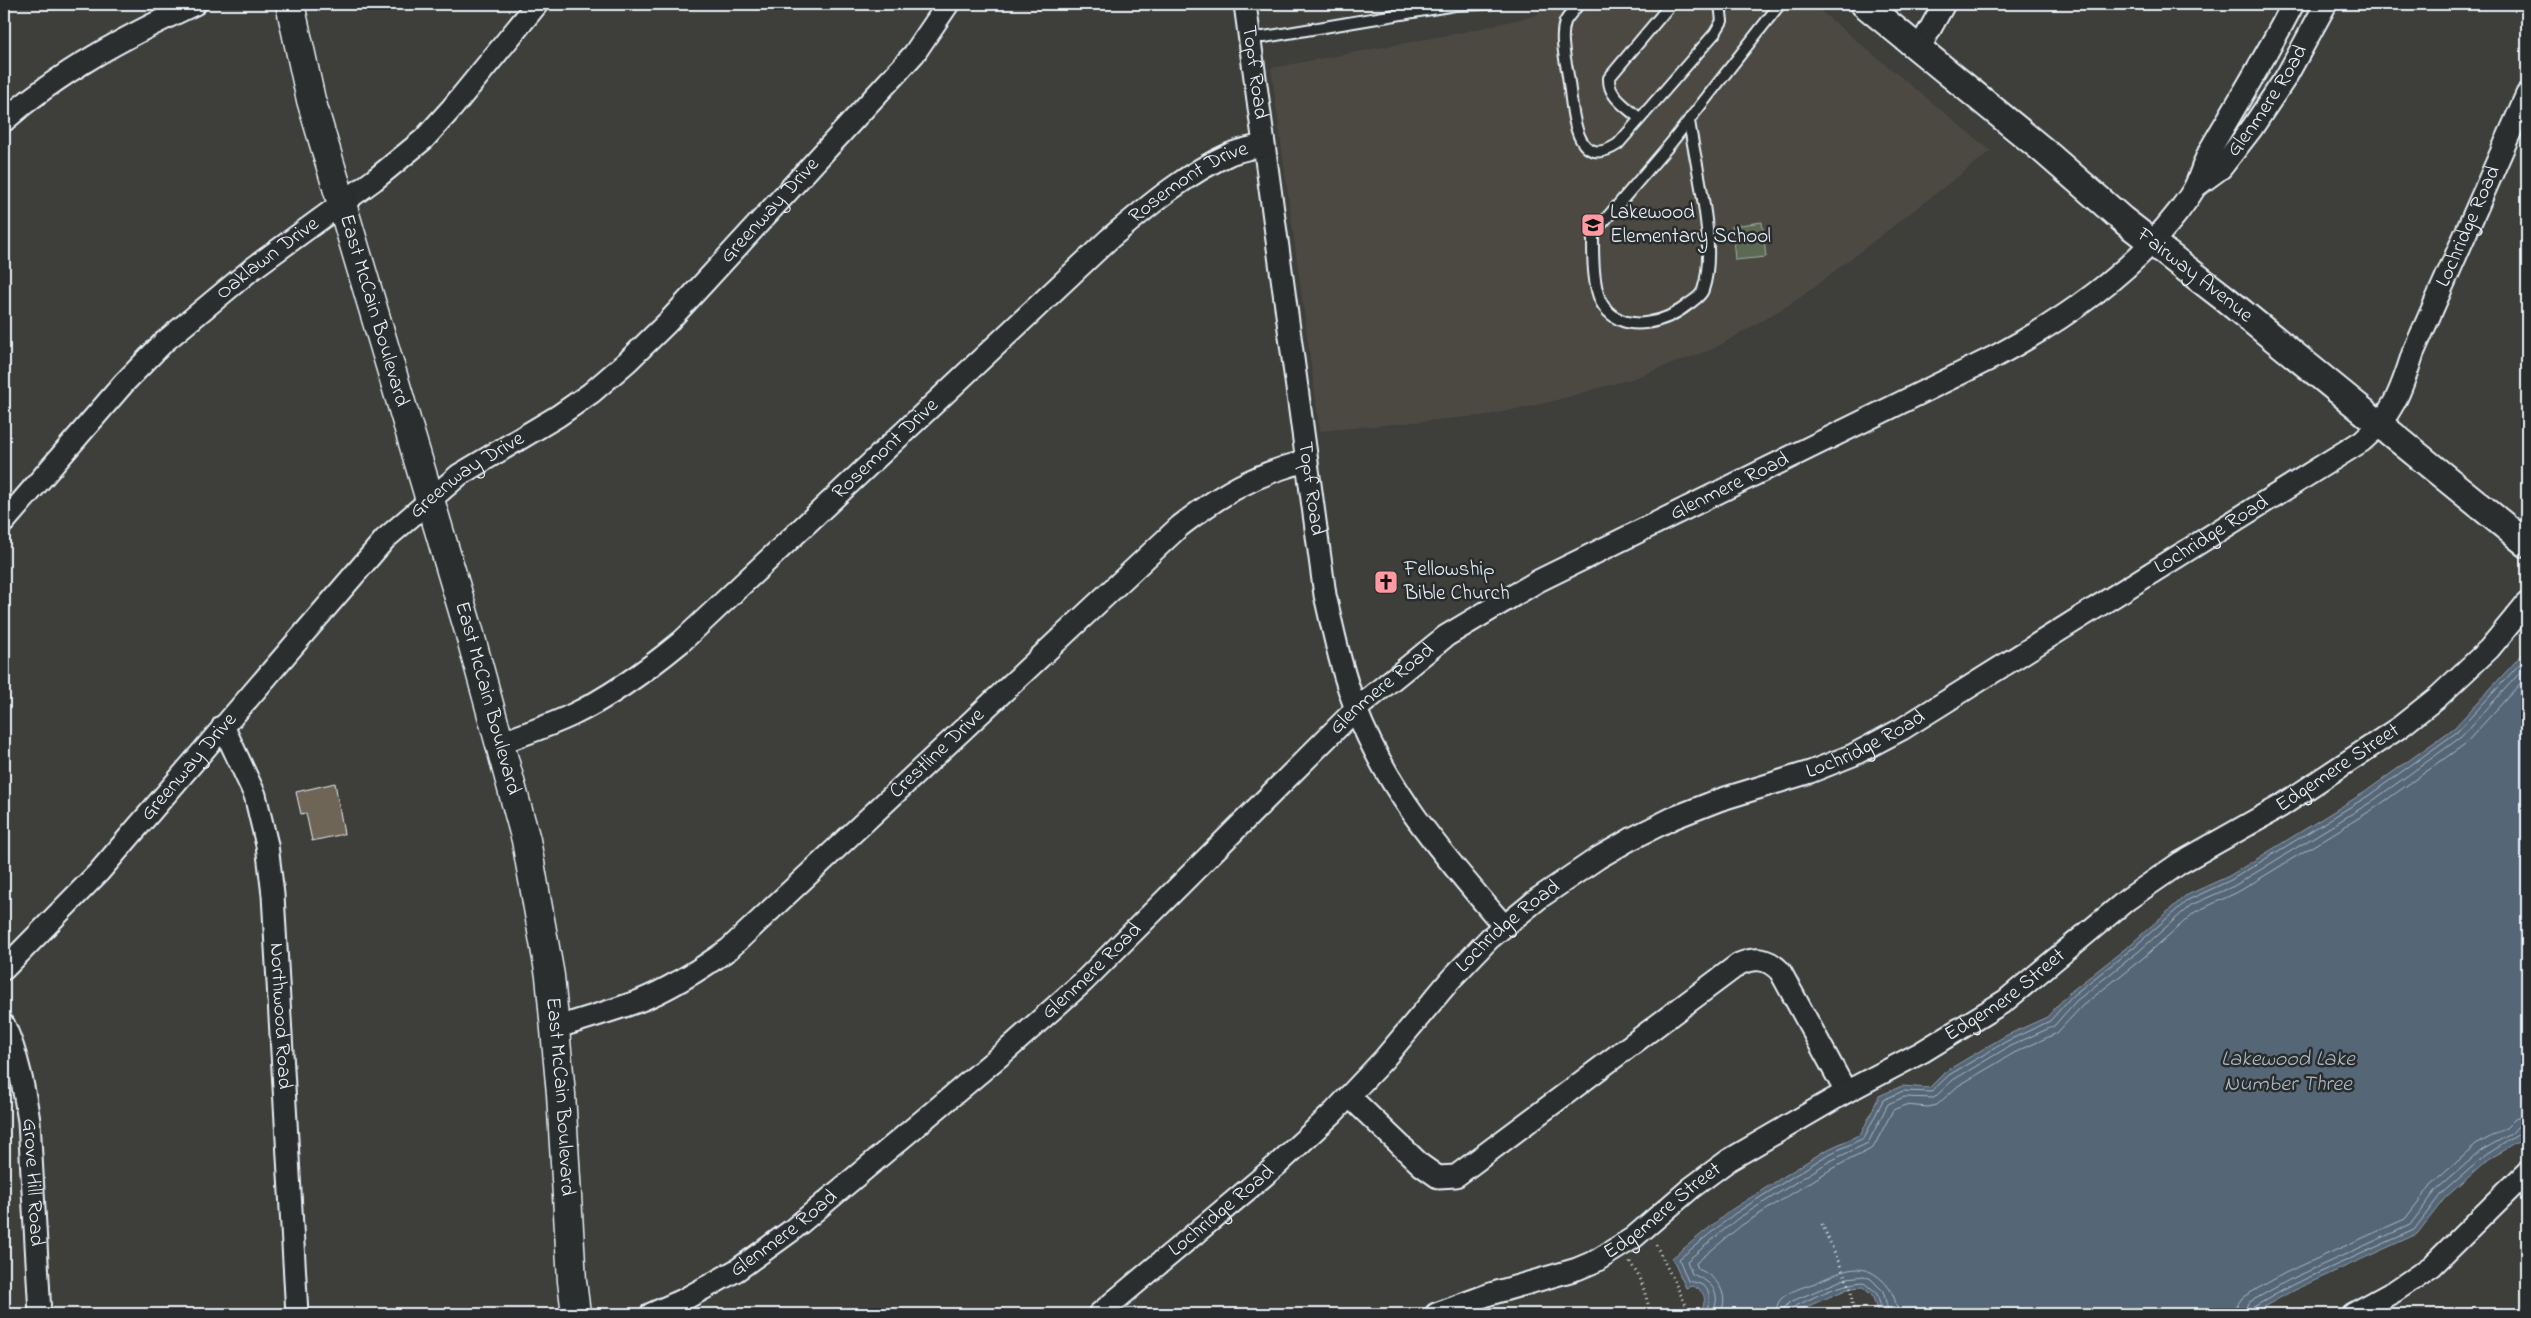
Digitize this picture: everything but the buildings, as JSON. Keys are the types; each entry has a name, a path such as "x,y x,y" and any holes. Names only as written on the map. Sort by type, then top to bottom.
{"main road":[{"name":"East McCain Boulevard","path":"274,4 311,100"},
{"name":"East McCain Boulevard","path":"290,4 311,100 430,500 526,840 550,976 576,1314"}],"street":[{"path":"4,121 25,101 62,75 144,28 195,4"},
{"name":"Oaklawn Drive","path":"4,522 124,383 164,342 252,269 342,204 424,139 452,108 537,4"},
{"name":"Greenway Drive","path":"4,969 99,872 385,539 460,475 558,416 591,393 628,361 674,315 914,54 948,4"},
{"name":"Topf Road","path":"1245,4 1325,595 1336,645 1356,709 1387,773 1413,815 1446,860 1504,926"},
{"name":"Fairway Avenue","path":"1864,4 2151,242 2527,544"},
{"path":"1919,49 1944,4"},
{"name":"Glenmere Road","path":"651,1314 684,1300 737,1270 791,1231 1008,1049 1082,982 1356,709 1446,636 1538,581 2040,333 2097,293 2151,242 2178,212 2195,187 2210,151 2269,51 2294,4"},
{"name":"Glenmere Road","path":"2195,187 2221,168 2252,128 2286,77 2326,4"},
{"name":"Lochridge Road","path":"1099,1314 1277,1165 1350,1096 1384,1059 1450,980 1490,938 1538,898 1631,838 1719,800 1810,772 1853,754 1902,728 2362,441 2380,425 2400,396 2413,354 2527,94"},
{"name":"Rosemont Drive","path":"500,743 574,714 620,689 647,670 681,642 1109,239 1156,200 1196,174 1228,155 1263,145"},
{"name":"Crestline Drive","path":"555,1028 639,1001 659,992 698,971 729,949 1180,526 1206,507 1255,478 1273,470 1306,461"},
{"name":"Edgemere Street","path":"1436,1314 1490,1294 1577,1269 1620,1247 1691,1188 1729,1160 1846,1092 1922,1052 2005,1001 2128,899 2180,863 2281,806 2373,747 2439,696 2489,649 2527,603"},
{"name":"Northwood Road","path":"223,726 255,795 268,845 274,905 297,1314"},
{"path":"1350,1096 1421,1165 1438,1177 1456,1176 1739,964 1749,960 1763,959 1780,971 1846,1092"},
{"name":"Grove Hill Road","path":"4,1025 14,1050 25,1093 29,1121 40,1314"},
{"path":"2353,1314 2395,1291 2432,1266 2527,1172"}],"lane":[{"path":"1248,37 1264,37 1455,5 1488,4"},
{"path":"1579,4 1566,21 1563,38 1576,130 1586,146 1595,152 1607,152 1618,144 1714,33 1722,21 1720,4"},
{"path":"1640,119 1612,94 1609,78 1671,4"},
{"path":"1688,121 1709,257 1702,292 1678,313 1651,324 1623,322 1604,307 1594,274 1593,234 1688,121 1780,4"}],"path":[{"path":"1822,1224 1851,1290 1853,1314"},
{"path":"1647,1226 1687,1307 1686,1314"},
{"path":"1620,1247 1641,1280 1651,1314"},
{"path":"1666,1314 1687,1307"}],"shaded area":[{"name":"Lakewood Elementary School","path":"1547,4 1812,4 1991,151 1797,300 1715,348 1634,378 1550,402 1488,415 1320,431 1271,68 1464,32 1537,15"}],"green space":[{"path":"1762,222 1766,257 1735,260 1732,226"}],"water":[{"name":"Lakewood Lake Number Three","path":"2527,649 2527,1132 2519,1142 2489,1159 2445,1198 2417,1234 2294,1290 2251,1314 1878,1314 1873,1297 1863,1287 1850,1288 1790,1314 1702,1314 1700,1311 1704,1303 1704,1296 1700,1290 1692,1286 1686,1288 1672,1258 1731,1210 1824,1151 1861,1134 1879,1096 1902,1086 1929,1088 1946,1071 2005,1036 2047,1017 2069,993 2131,944 2185,896 2229,876 2365,792 2454,728"}],"place":[{"name":"Lakewood Elementary School","path":"1593,225"},
{"name":"Fellowship Bible Church","path":"1386,582"}]}
